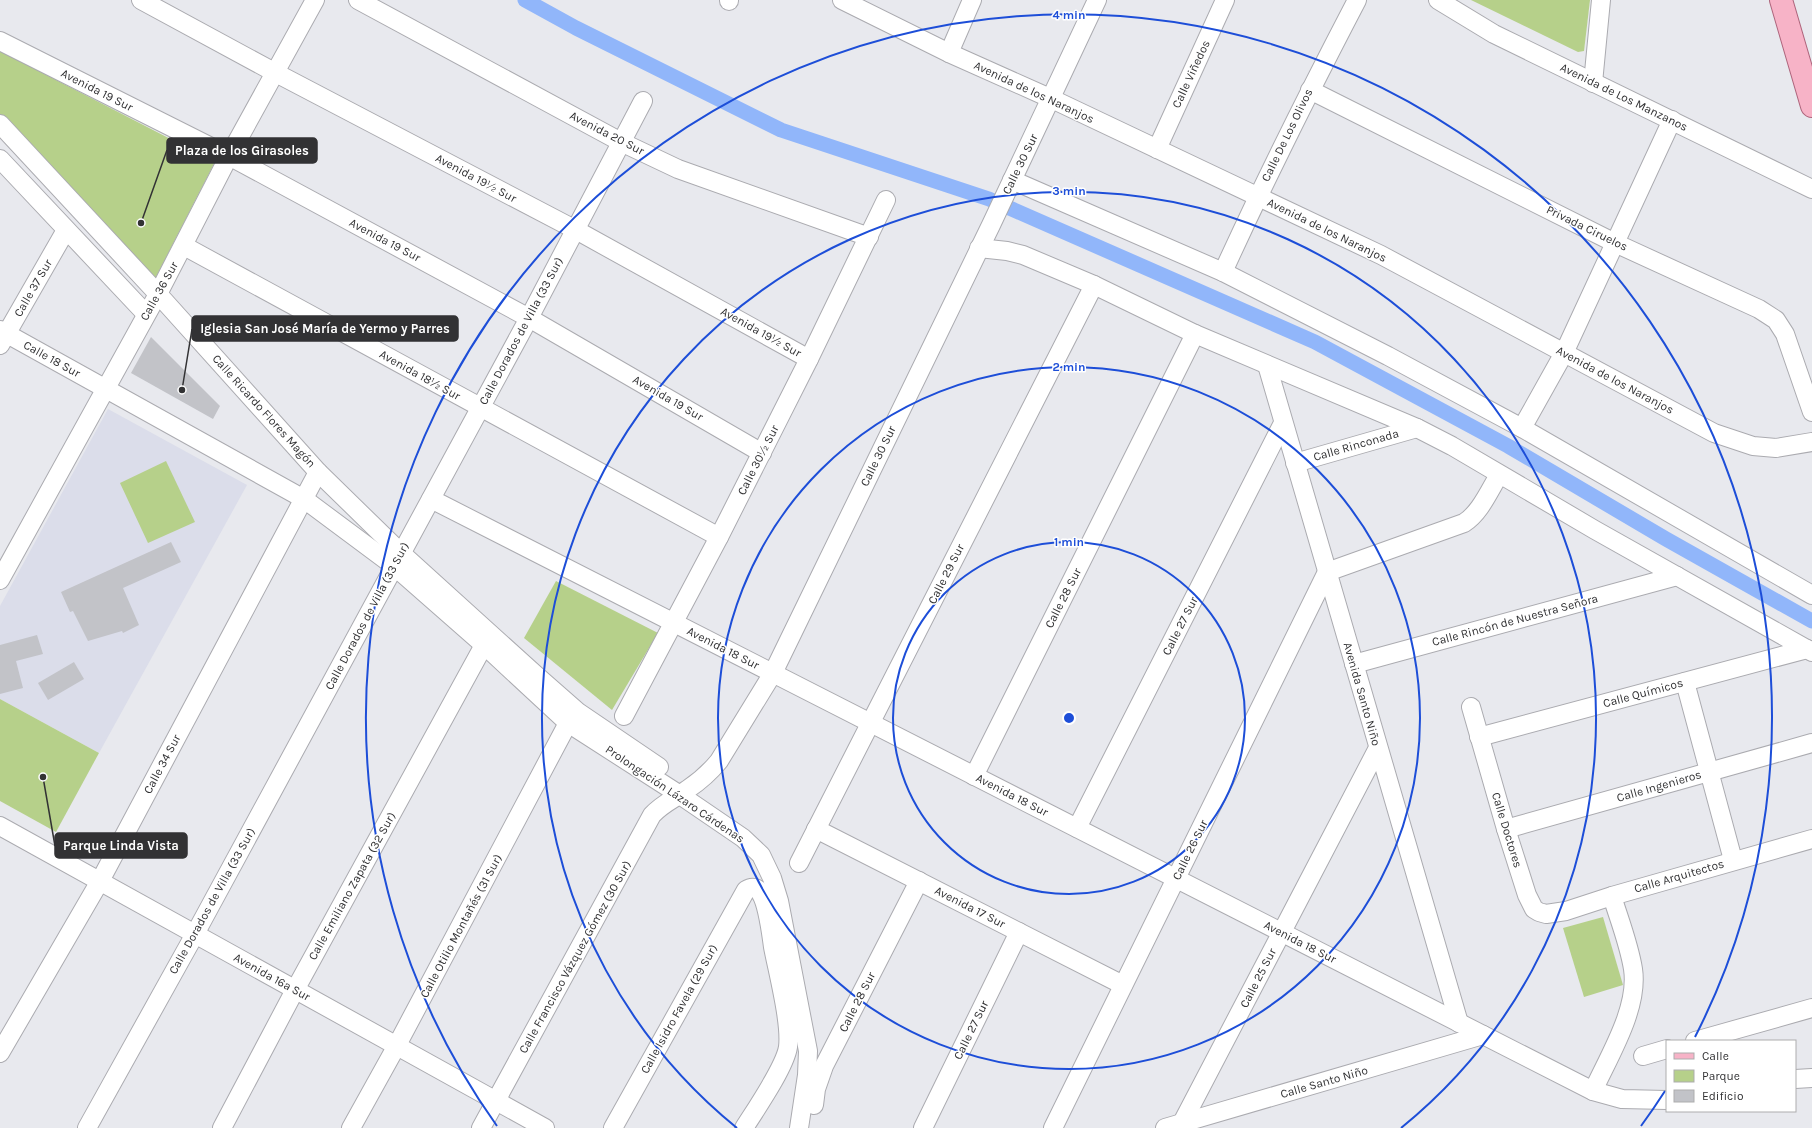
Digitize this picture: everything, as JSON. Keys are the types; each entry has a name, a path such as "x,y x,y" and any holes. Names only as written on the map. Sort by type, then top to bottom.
{"main road":[{"path":"1781,0 1812,106"}],"street":[{"name":"Avenida 19½ Sur","path":"141,0 274,72 576,230 809,359"},
{"name":"Calle 36 Sur","path":"0,580 158,294 229,156 315,0"},
{"name":"Avenida 20 Sur","path":"358,0 621,142 678,169 869,237"},
{"name":"Avenida de los Naranjos","path":"843,0 949,53 1052,99 1381,256 1714,433 1752,446 1776,448 1812,442"},
{"path":"949,53 972,0"},
{"name":"Calle 30 Sur","path":"684,791 709,773 720,761 773,673 1052,99 1097,0"},
{"name":"Calle Viñedos","path":"1157,149 1225,0"},
{"name":"Calle De Los Olivos","path":"1223,272 1257,196 1357,0"},
{"name":"Avenida de Los Manzanos","path":"1438,0 1494,34 1812,189"},
{"path":"1593,83 1601,0"},
{"name":"Avenida 19 Sur","path":"0,42 229,156 529,318 762,452"},
{"name":"Privada Ciruelos","path":"1310,90 1615,243 1759,309 1776,320 1785,334 1812,412"},
{"name":"Calle Dorados de Villa (33 Sur)","path":"87,1128 195,934 398,560 576,230 643,101"},
{"path":"1522,428 1564,353 1672,120"},
{"name":"Calle Ricardo Flores Magón","path":"0,124 158,294 398,560"},
{"path":"0,159 146,314"},
{"path":"1009,186 1223,272 1395,359 1522,428 1812,595"},
{"name":"Calle 30½ Sur","path":"624,716 719,538 809,359 886,200"},
{"name":"Calle 37 Sur","path":"2,336 66,230"},
{"name":"Avenida 18½ Sur","path":"184,246 719,538"},
{"path":"979,248 1007,250 1024,255 1094,285 1195,334 1417,428 1452,446 1499,475 1809,650"},
{"name":"Calle 29 Sur","path":"800,863 1094,285"},
{"name":"Calle 28 Sur","path":"974,776 1195,334"},
{"name":"Calle 18 Sur","path":"2,336 105,389"},
{"name":"Avenida Santo Niño","path":"1267,365 1459,1023"},
{"path":"105,389 304,499 398,560"},
{"name":"Calle 27 Sur","path":"1076,828 1283,423"},
{"name":"Calle Rinconada","path":"1295,464 1417,428"},
{"name":"Calle 34 Sur","path":"0,1053 100,881 318,472"},
{"path":"1327,572 1464,523 1476,512 1499,475"},
{"name":"Avenida 18 Sur","path":"431,499 1593,1091 1622,1099 1666,1100"},
{"name":"Prolongación Lázaro Cárdenas","path":"398,560 484,645 568,723 684,791"},
{"name":"Prolongación Lázaro Cárdenas","path":"398,560 578,712 684,791 743,838 761,855 772,878 779,901 808,1051 807,1075 798,1128"},
{"name":"Calle 26 Sur","path":"1052,1128 1327,572"},
{"name":"Calle Rincón de Nuestra Señora","path":"1354,664 1677,576"},
{"name":"Calle Emiliano Zapata (32 Sur)","path":"222,1128 295,990 484,645"},
{"name":"Calle Químicos","path":"1479,737 1809,650"},
{"path":"1685,682 1733,860"},
{"name":"Calle Doctores","path":"1471,706 1506,829 1530,902 1534,909 1546,914"},
{"name":"Calle Otilio Montañés (31 Sur)","path":"351,1128 396,1047 568,723"},
{"name":"Calle Ingenieros","path":"1506,829 1812,743"},
{"name":"Calle 25 Sur","path":"1182,1123 1378,748"},
{"name":"Calle Francisco Vázquez Gómez (30 Sur)","path":"481,1128 652,815 661,806 684,791"},
{"name":"Avenida 16a Sur","path":"0,826 396,1047 545,1128"},
{"name":"Avenida 17 Sur","path":"816,829 1123,985"},
{"name":"Calle Arquitectos","path":"1546,914 1566,911 1733,860 1812,839"},
{"name":"Calle 28 Sur","path":"810,1128 816,1089 824,1066 919,881"},
{"name":"Calle Isidro Favela (29 Sur)","path":"613,1128 746,890 754,888 758,889 762,894 769,922 788,1034 788,1048 783,1062 744,1128"},
{"path":"1593,1091 1629,1013 1634,993 1633,968 1612,896"},
{"name":"Calle 27 Sur","path":"923,1128 1019,932"},
{"path":"1699,1040 1812,1008"},
{"name":"Calle Santo Niño","path":"1165,1128 1483,1035"},
{"path":"1643,1056 1666,1049"},
{"path":"1796,1079 1812,1078"}],"shaded area":[{"path":"108,409 247,485 99,753 0,699 0,606"}],"green space":[{"path":"1471,0 1590,0 1584,51 1578,52"},
{"path":"0,51 215,162 153,283 0,118"},
{"path":"166,461 195,522 148,543 120,483"},
{"path":"556,581 658,633 612,710 524,638"},
{"path":"0,699 99,753 56,832 0,801"},
{"path":"1603,917 1623,985 1584,997 1563,928"}],"building":[{"path":"151,337 220,406 213,419 131,373"},
{"path":"171,542 181,562 123,588 139,625 123,633 122,631 88,641 73,611 70,612 61,592"},
{"path":"37,635 43,654 16,661 23,688 0,694 0,645"},
{"path":"74,662 84,679 48,700 38,683"}],"waterway":[{"path":"525,0 576,28 781,130 989,199 1315,342 1508,446 1666,539 1812,621"}],"place":[{"name":"Plaza de los Girasoles","path":"141,223"},
{"name":"Iglesia San José María de Yermo y Parres","path":"182,390"},
{"name":"Parque Linda Vista","path":"43,777"}]}
